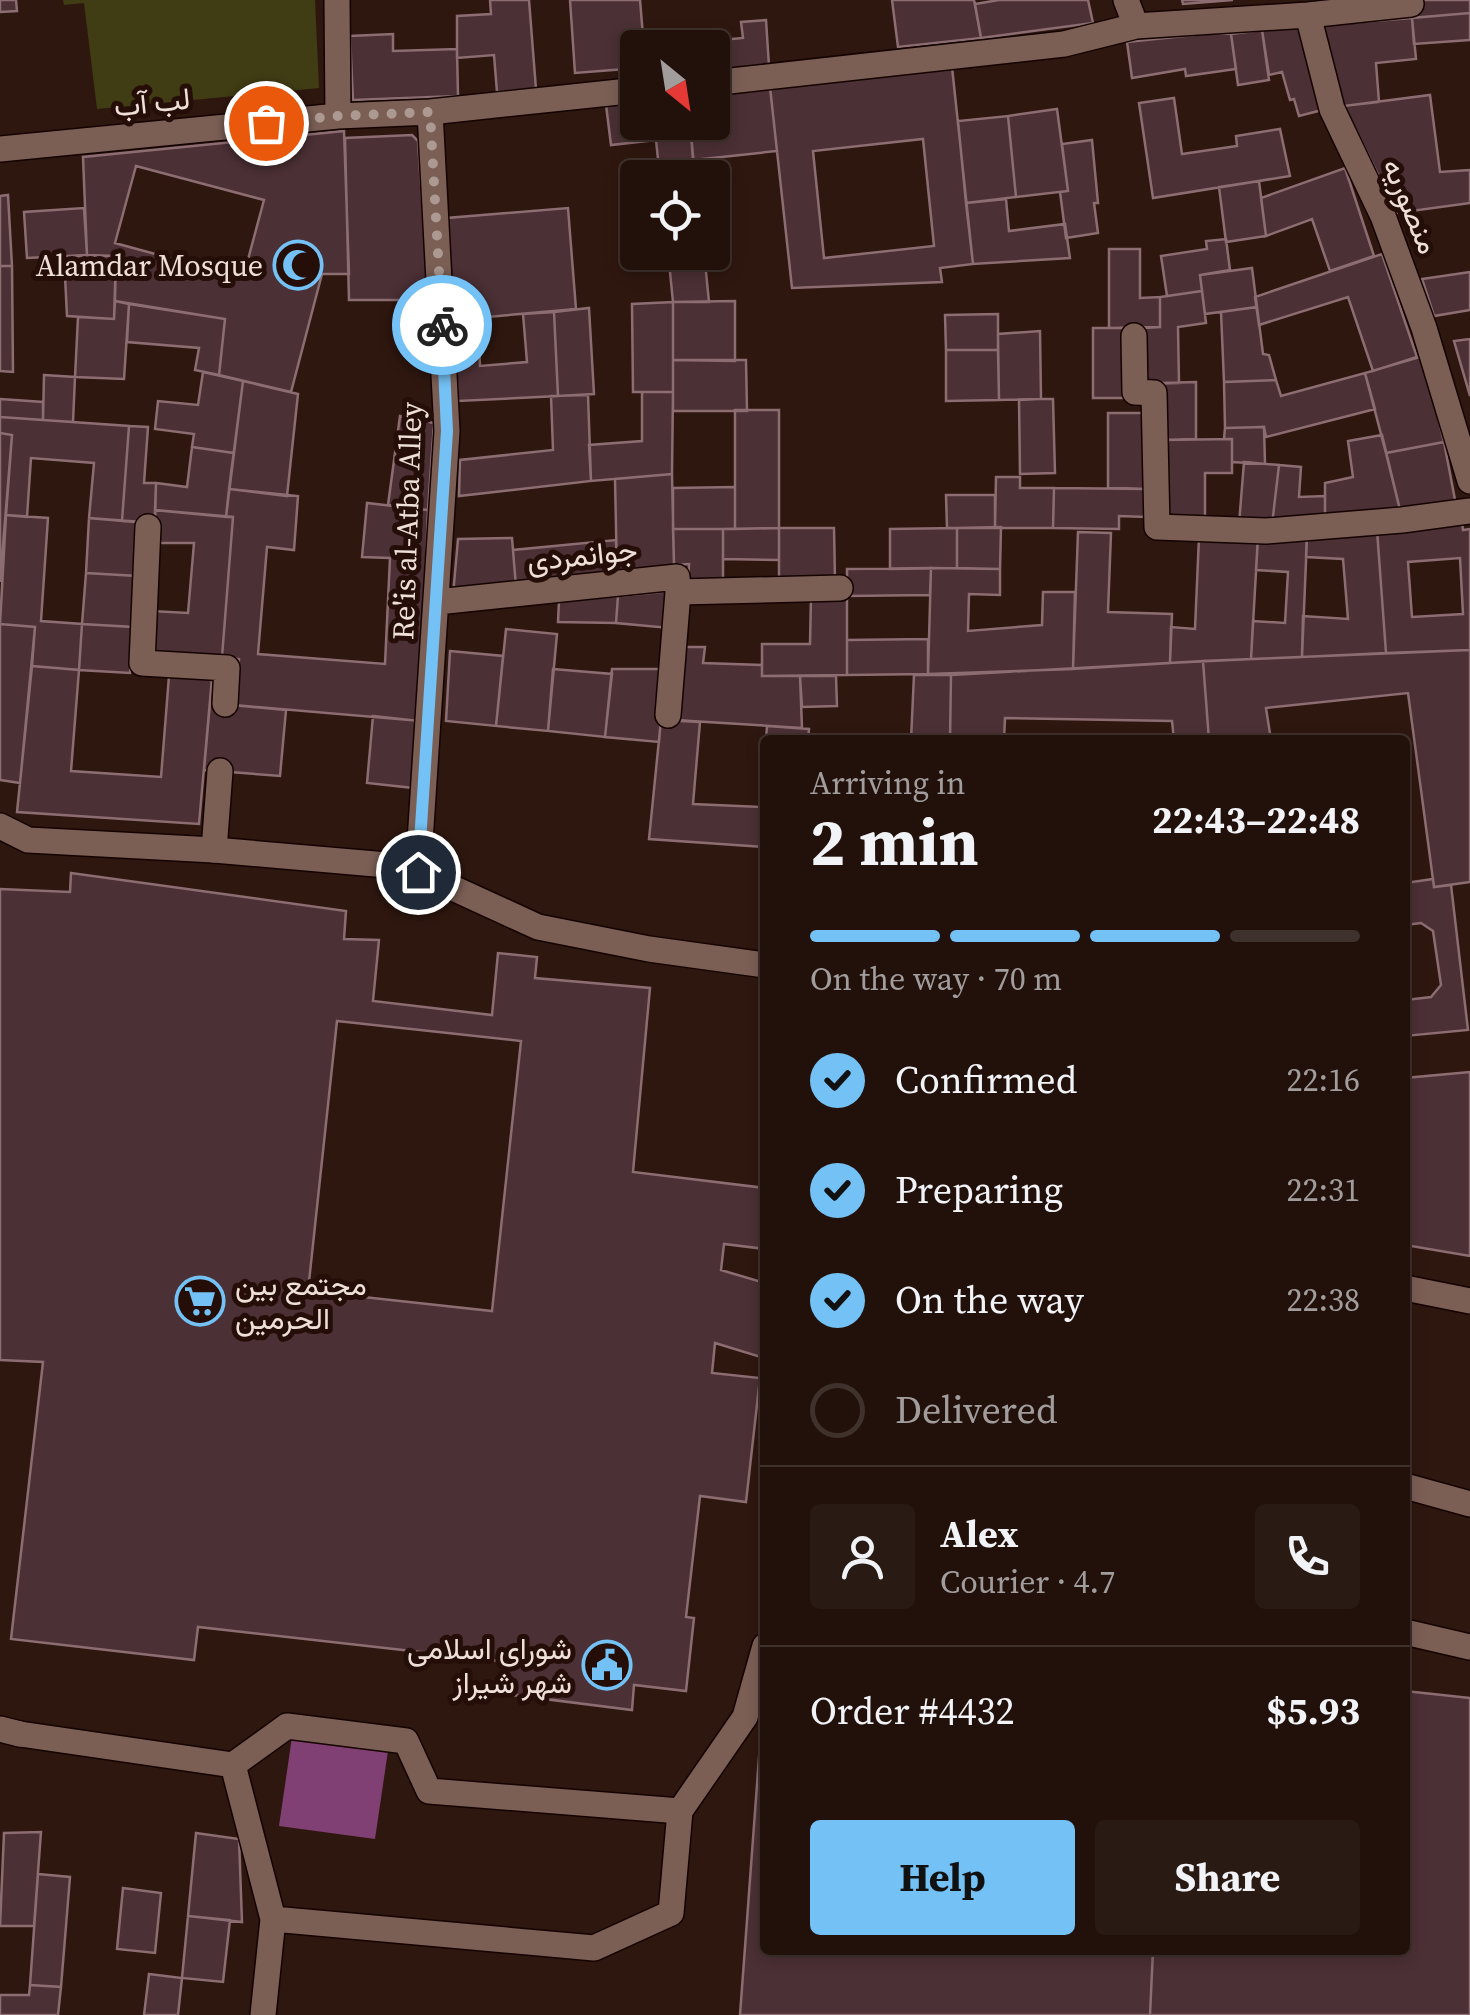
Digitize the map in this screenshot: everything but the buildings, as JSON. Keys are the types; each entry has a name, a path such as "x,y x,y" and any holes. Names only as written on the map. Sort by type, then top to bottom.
{"street":[{"path":"337,0 338,116"},
{"path":"1126,0 1136,26"},
{"path":"730,81 1064,44 1136,26 1411,4"},
{"name":"منصوریه","path":"1308,15 1332,109 1384,216 1424,328 1470,482"},
{"name":"لب آب","path":"0,149 620,92"},
{"name":"Re'is al-Atba Alley","path":"418,872 447,431 430,112"},
{"path":"1134,336 1135,392 1154,393 1158,527 1266,531 1470,511"},
{"path":"148,527 142,663 227,668 225,704"},
{"name":"جوانمردی","path":"437,602 677,578 678,592 840,588"},
{"path":"668,714 678,592"},
{"path":"214,850 220,771"},
{"path":"0,826 28,840 387,865 418,872 538,928 649,949 760,963"},
{"path":"1410,1289 1470,1301"},
{"path":"1410,1487 1470,1504"},
{"path":"1410,1633 1470,1647"},
{"path":"273,1919 594,1948 670,1913 680,1811 745,1717 760,1664"},
{"path":"10,1731 233,1765 287,1726 406,1741 429,1791 680,1811"},
{"path":"233,1765 273,1919 262,2015"}],"shaded area":[{"path":"63,0 315,0 319,88 97,109 84,3 64,5"},
{"path":"293,1730 389,1744 375,1839 279,1826"}],"way so far":[{"path":"266,123 430,112 442,325"}],"place":[{"name":"Alamdar Mosque","path":"298,265"},
{"name":"مجتمع بین الحرمین","path":"200,1301"},
{"name":"شورای اسلامی شهر شیراز","path":"607,1665"}],"route":[{"path":"418,872 447,431 442,325"}]}
